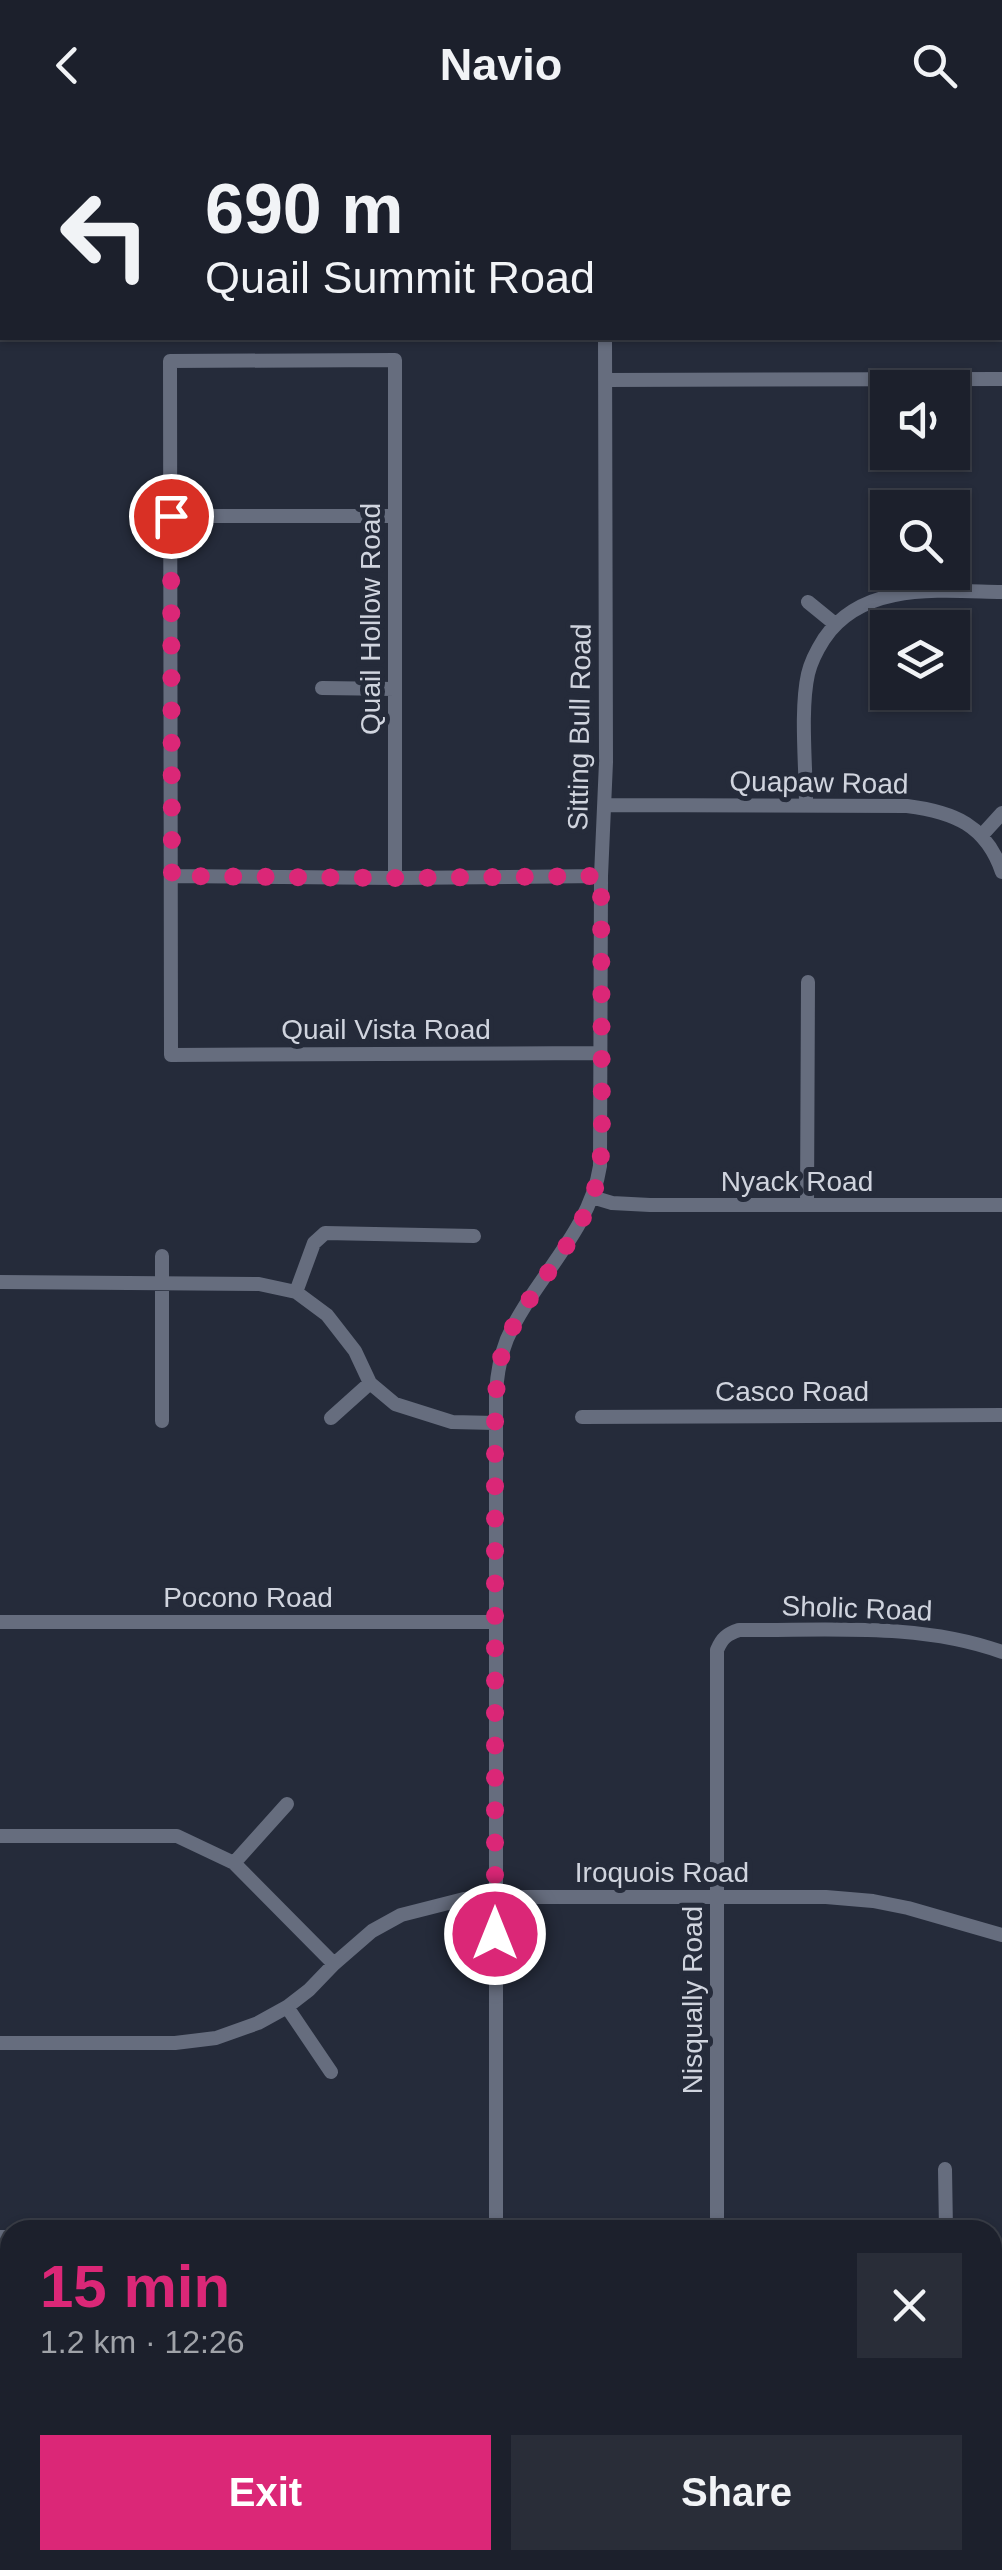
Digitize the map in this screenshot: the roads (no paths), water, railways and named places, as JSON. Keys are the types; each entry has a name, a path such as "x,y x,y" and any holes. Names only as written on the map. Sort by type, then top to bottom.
{"street":[{"name":"Sitting Bull Road","path":"496,2220 495,1423 498,1374 506,1341 592,1197 602,1147 605,340"},
{"name":"Quail Hollow Road","path":"171,516 170,361 395,360 395,878"},
{"path":"605,380 1002,379"},
{"path":"394,516 171,516 172,876 601,876"},
{"path":"806,805 808,673 834,624 856,608 900,593 1002,592"},
{"path":"808,602 834,624"},
{"path":"322,688 395,689"},
{"name":"Quapaw Road","path":"606,805 907,806 961,820 982,835"},
{"path":"1002,813 982,835 1002,872"},
{"name":"Quail Vista Road","path":"172,876 171,1055 601,1053"},
{"path":"808,982 808,1205"},
{"name":"Nyack Road","path":"592,1197 650,1206 1002,1205"},
{"path":"296,1292 314,1243 325,1233 474,1236"},
{"path":"162,1256 162,1421"},
{"path":"0,1282 259,1284 296,1292 327,1315 356,1351 370,1383 396,1404 452,1422 495,1423"},
{"path":"331,1418 370,1383"},
{"name":"Casco Road","path":"582,1417 1002,1414"},
{"name":"Pocono Road","path":"0,1622 496,1622"},
{"name":"Sholic Road","path":"717,1650 728,1634 740,1630 918,1632 944,1635 1002,1652"},
{"name":"Nisqually Road","path":"717,1650 717,2220"},
{"path":"234,1863 288,1804"},
{"path":"0,1836 177,1836 234,1863 334,1964"},
{"name":"Iroquois Road","path":"0,2043 175,2042 216,2038 287,2007 372,1931 402,1915 448,1902 495,1896 826,1897 908,1908 1002,1935"},
{"path":"287,2007 331,2072"},
{"path":"945,2169 946,2220"}]}
